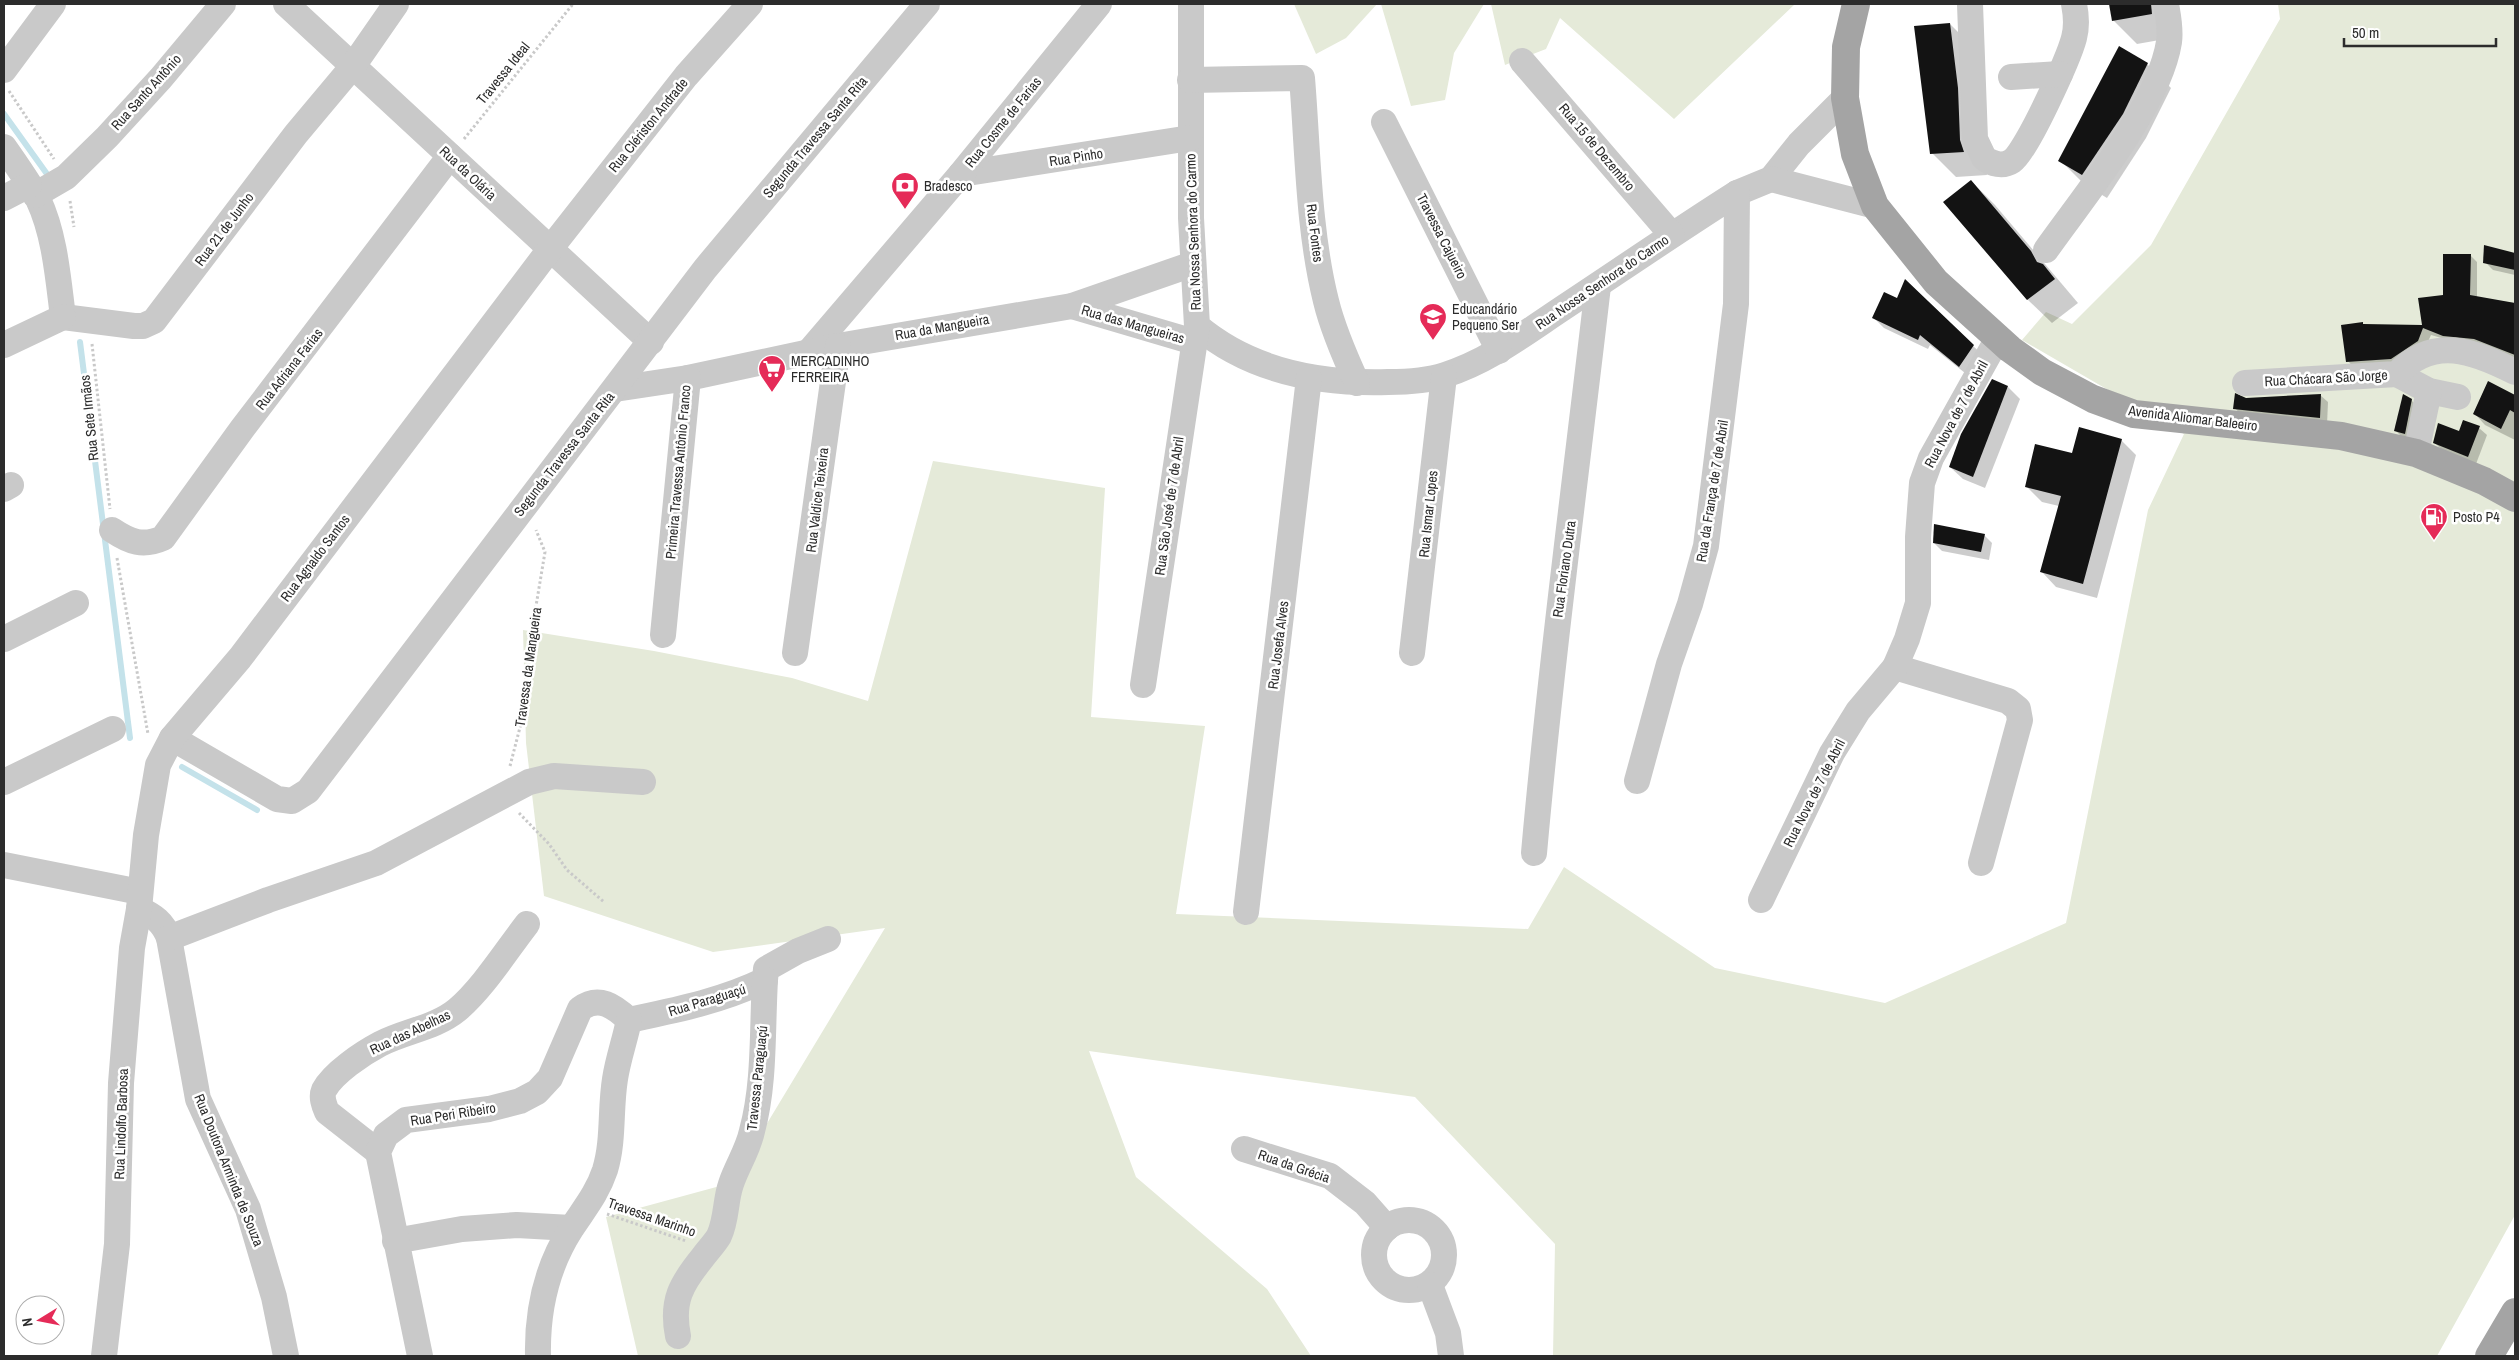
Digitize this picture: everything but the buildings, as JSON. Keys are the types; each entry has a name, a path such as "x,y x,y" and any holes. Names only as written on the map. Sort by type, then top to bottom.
{"main road":[{"name":"Avenida Aliomar Baleeiro","path":"1856,4 1846,47 1845,98 1855,154 1875,206 1936,282 1998,338 2042,372 2093,399 2134,414 2341,436 2416,453 2484,482 2515,498"},
{"path":"2494,1353 2515,1312"}],"street":[{"path":"4,70 53,4"},
{"name":"Rua Santo Antônio","path":"4,198 66,177 161,78 223,4"},
{"name":"Rua da Olária","path":"286,4 651,342"},
{"name":"Rua 21 de Junho","path":"63,317 134,326 143,326 154,321 296,134 353,66 396,4"},
{"name":"Rua Clériston Andrade","path":"550,249 680,84 750,4"},
{"name":"Segunda Travessa Santa Rita","path":"172,738 277,799 292,801 308,790 705,269 927,4"},
{"name":"Rua Cosme de Farias","path":"808,352 961,174 1099,4"},
{"name":"Rua Nossa Senhora do Carmo","path":"1191,4 1190,138 1196,334 1244,358 1309,378 1357,383 1406,382 1444,376 1499,350 1737,193 1771,179 1799,144 1845,98"},
{"path":"1970,4 1975,139 1984,158 1999,165 2012,161 2022,149 2060,74 2074,38 2074,4"},
{"path":"2046,250 2120,145 2155,86 2162,69 2169,39 2166,4"},
{"name":"Rua 15 de Dezembro","path":"1522,61 1672,235"},
{"path":"2012,77 2060,74"},
{"name":"Rua Fontes","path":"1190,80 1302,78 1310,194 1324,293 1339,342 1357,383"},
{"name":"Travessa Cajueiro","path":"1384,122 1499,350"},
{"name":"Rua Pinho","path":"961,174 1190,138"},
{"path":"4,147 32,190 46,222 56,267 63,317 4,344"},
{"name":"Rua Adriana Farias","path":"112,530 123,538 141,544 151,543 163,538 242,429 450,156"},
{"path":"1771,179 1875,206"},
{"name":"Rua da França de 7 de Abril","path":"1637,781 1669,664 1690,604 1706,546 1736,304 1737,193"},
{"name":"Rua Agnaldo Santos","path":"139,901 146,835 158,765 172,738 240,658 550,249"},
{"name":"Rua da Mangueira","path":"688,378 838,346 1072,306 1193,264"},
{"name":"Rua Floriano Dutra","path":"1534,853 1554,641 1571,519 1598,286"},
{"name":"Rua das Mangueiras","path":"1072,306 1196,334"},
{"name":"Rua São José de 7 de Abril","path":"1143,685 1196,334"},
{"name":"Rua Nova de 7 de Abril","path":"1760,900 1832,753 1858,711 1895,667 1907,639 1918,603 1919,508 1922,483 1931,458 1998,338"},
{"name":"Rua Valdice Teixeira","path":"795,653 838,346"},
{"name":"Rua Chácara São Jorge","path":"2245,383 2397,374 2407,363 2421,355 2436,350 2455,348 2498,363 2515,372"},
{"path":"2397,374 2429,391 2458,397"},
{"name":"Rua Ismar Lopes","path":"1412,653 1444,376"},
{"name":"Primeira Travessa Antônio Franco","path":"615,389 688,378 663,635"},
{"name":"Rua Josefa Alves","path":"1246,912 1309,378"},
{"path":"2416,453 2429,391"},
{"path":"4,638 76,603"},
{"path":"1895,667 2008,701 2018,709 2020,720 1998,793 1981,863"},
{"path":"4,782 113,730"},
{"path":"169,938 268,900 376,863 529,782 554,776 643,782"},
{"name":"Rua Doutora Arminda de Souza","path":"4,865 74,881 139,901 152,915 164,924 169,938 198,1099 248,1209 272,1289 286,1356"},
{"name":"Rua Lindolfo Barbosa","path":"104,1356 117,1244 122,1083 132,948 139,901"},
{"name":"Rua das Abelhas","path":"378,1152 326,1112 323,1104 324,1090 348,1065 380,1044 430,1025 456,1010 476,990 527,924"},
{"name":"Rua Paraguaçú","path":"629,1020 686,1008 741,992 765,980 766,969 798,951 828,939"},
{"name":"Travessa Paraguaçú","path":"678,1336 675,1319 678,1294 692,1270 718,1237 724,1221 730,1187 749,1144 753,1128 763,1048 765,980"},
{"name":"Rua Peri Ribeiro","path":"378,1152 386,1135 406,1120 489,1110 520,1101 537,1092 550,1078 580,1009 587,1004 603,1003 615,1007 629,1020"},
{"path":"538,1356 538,1328 542,1299 549,1272 571,1228 588,1207 598,1190 606,1167 612,1132 615,1078 629,1020"},
{"name":"Rua da Grécia","path":"1244,1149 1330,1176 1364,1203 1387,1228"},
{"path":"378,1152 420,1356"},
{"path":"1407,1220 1429,1225 1437,1233 1443,1243 1444,1265 1430,1285 1418,1290 1406,1291 1395,1288 1384,1281 1374,1259 1379,1237 1387,1228 1396,1222 1407,1220"},
{"path":"395,1241 462,1229 517,1225 571,1228"},
{"path":"1430,1285 1448,1333 1451,1356"}],"path":[{"name":"Travessa Ideal","path":"450,156 573,4"},
{"path":"4,84 66,177 75,234"},
{"name":"Rua Sete Irmãos","path":"89,319 112,530 142,706 158,765"},
{"name":"Travessa da Mangueira","path":"503,795 525,708 533,624 545,552 526,504"},
{"path":"503,795 549,844 567,870 604,902"},
{"name":"Travessa Marinho","path":"588,1207 709,1249"}],"green space":[{"path":"1294,4 1377,4 1346,38 1316,54"},
{"path":"1381,4 1484,4 1454,53 1445,100 1411,106"},
{"path":"1491,4 1795,4 1674,119 1560,18 1546,49 1505,65"},
{"path":"2278,4 2515,4 2515,1215 2437,1356 1553,1356 1555,1244 1415,1097 1089,1051 1136,1177 1267,1289 1311,1356 638,1356 606,1217 731,1183 885,928 713,952 544,896 526,743 523,630 654,651 792,678 868,701 933,461 1105,488 1091,717 1205,726 1176,914 1528,929 1564,867 1715,968 1885,1003 2066,923 2148,510 2184,434 2022,340 2046,312 2072,324 2151,245 2280,19"}],"waterway":[{"path":"4,114 47,174"},
{"path":"80,342 130,738"},
{"path":"182,767 257,810"}],"place":[{"name":"Bradesco","path":"905,210"},
{"name":"Educandário Pequeno Ser","path":"1433,341"},
{"name":"MERCADINHO FERREIRA","path":"772,393"},
{"name":"Posto P4","path":"2434,541"}]}
